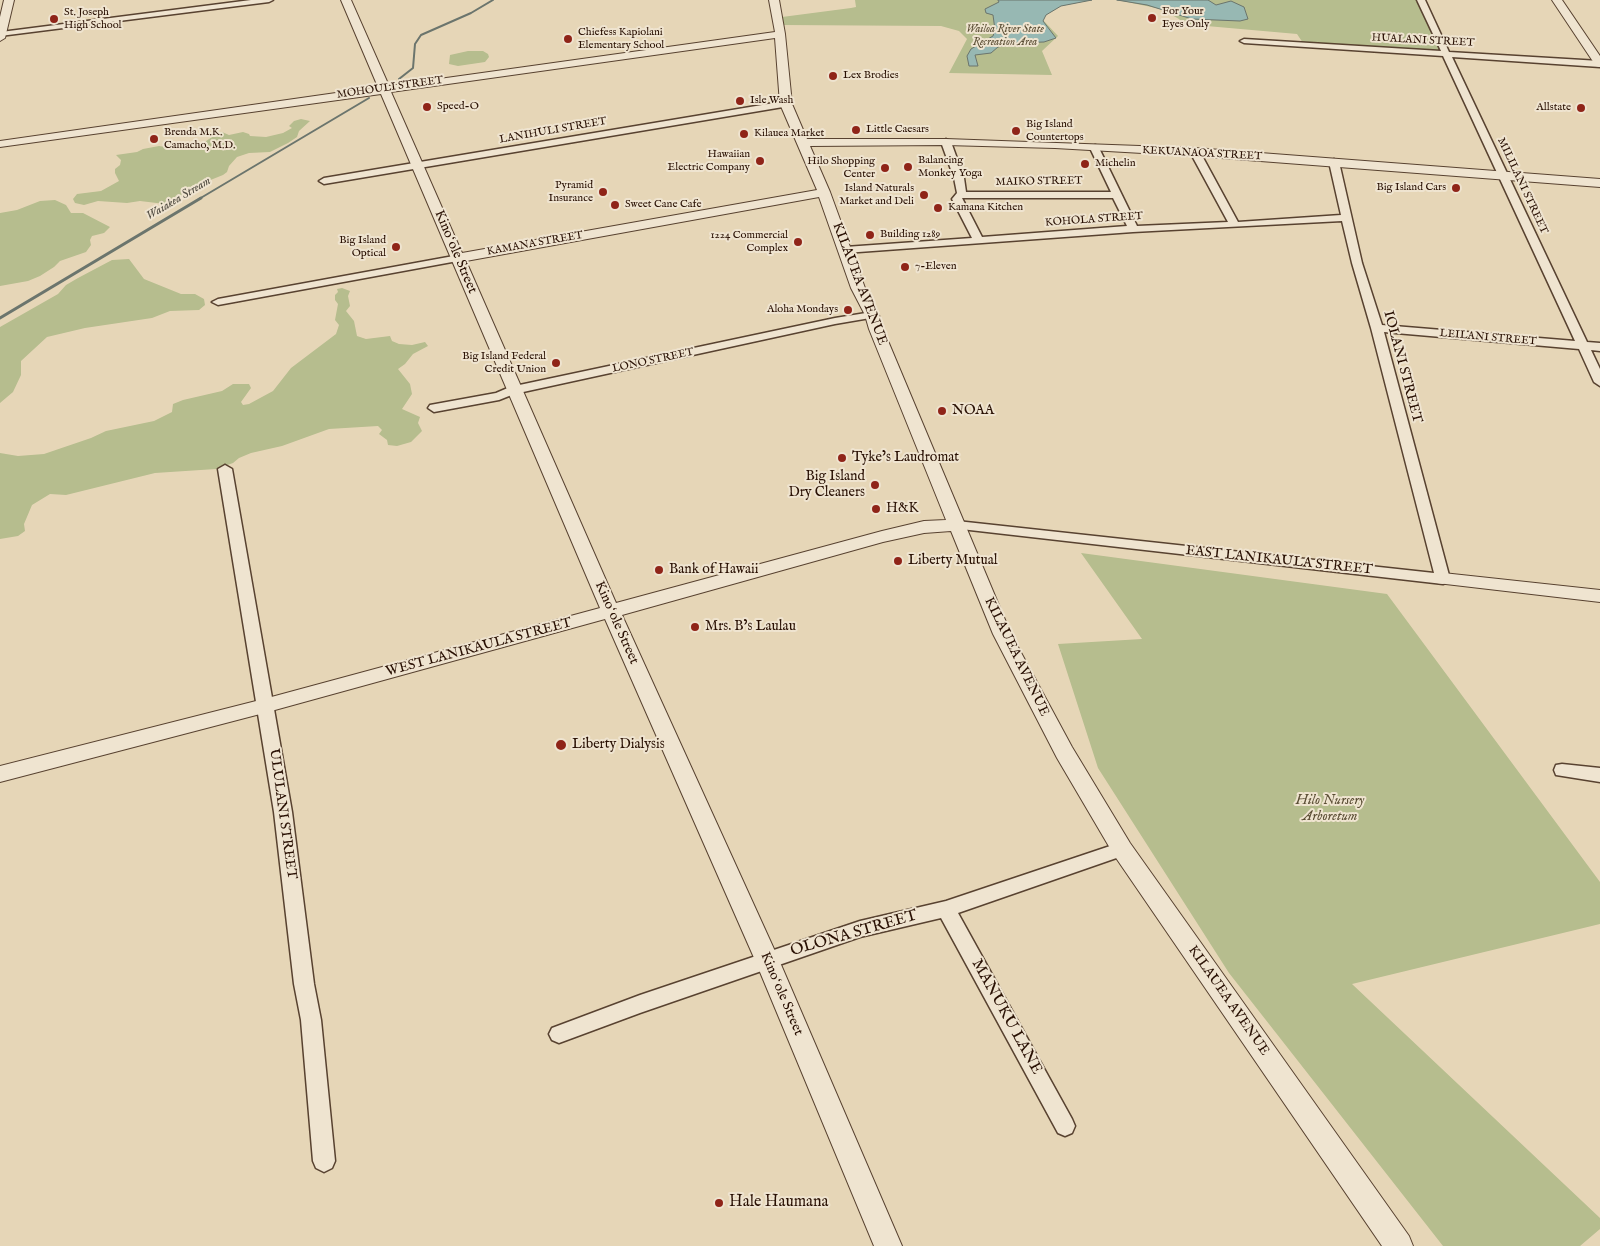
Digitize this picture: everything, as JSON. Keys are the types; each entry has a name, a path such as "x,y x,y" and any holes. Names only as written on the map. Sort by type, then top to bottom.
{"street":[{"path":"9,0 1,36 269,0"},
{"path":"180,0 181,11"},
{"name":"Kinoʻole Street","path":"346,0 459,258 610,612 767,960 888,1246"},
{"name":"KILAUEA AVENUE","path":"774,0 780,34 786,104 824,192 858,288 872,315 876,329 1002,634 1064,752 1122,849 1399,1246"},
{"name":"MILILANI STREET","path":"1421,0 1600,382"},
{"path":"1557,0 1600,64"},
{"name":"MOHOULI STREET","path":"0,144 780,34"},
{"name":"HUALANI STREET","path":"1244,41 1600,64"},
{"name":"LANIHULI STREET","path":"324,181 786,104"},
{"path":"946,142 959,178 962,195 958,196 958,199 979,241"},
{"name":"KEKUANAOA STREET","path":"804,143 946,142 1195,152 1600,183"},
{"path":"1095,148 1133,229"},
{"path":"1195,152 1235,225"},
{"name":"IOLANI STREET","path":"1334,162 1346,218 1357,256 1357,263 1377,328 1443,579"},
{"name":"KAMANA STREET","path":"218,302 824,192"},
{"name":"MAIKO STREET","path":"962,195 1116,195"},
{"name":"KOHOLA STREET","path":"845,250 1133,229 1346,218"},
{"name":"LONO STREET","path":"434,408 499,396 514,390 836,321 872,315"},
{"name":"LEILANI STREET","path":"1377,328 1600,347"},
{"name":"ULULANI STREET","path":"225,469 282,803 304,984 311,1020 324,1161"},
{"name":"EAST LANIKAULA STREET","path":"957,525 1600,596"},
{"name":"WEST LANIKAULA STREET","path":"0,774 264,706 882,537 924,527 957,525"},
{"path":"1562,770 1600,775"},
{"name":"OLONA STREET","path":"559,1034 640,1004 860,929 946,909 1122,849"},
{"name":"MANUKU LANE","path":"946,909 1065,1126"}],"green space":[{"name":"Wailoa River State Recreation Area","path":"855,0 1092,0 1061,6 1046,15 1043,20 1058,36 1042,51 1052,75 949,73 967,39 959,31 941,26 782,25 782,17 856,7"},
{"path":"1117,0 1418,0 1441,48 1436,52 1303,43 1297,34 1184,24 1161,9"},
{"path":"468,51 483,51 489,57 485,62 458,66 449,64 450,55"},
{"path":"301,119 310,121 299,131 297,137 288,143 270,152 249,153 237,157 223,175 198,185 183,197 165,204 140,201 127,203 98,201 84,205 75,203 73,199 77,194 101,191 119,181 115,169 120,165 121,160 116,155 159,146 172,148 182,145 202,144 222,132 229,135 243,132 250,136 266,137 283,133 292,128 289,126 294,121"},
{"path":"55,200 66,205 71,213 83,213 110,227 104,233 92,236 90,240 91,245 86,252 60,261 40,276 28,281 0,286 0,213 17,210 40,201"},
{"path":"129,259 144,279 181,294 195,294 204,299 205,305 199,310 170,311 152,318 85,328 47,337 21,361 21,375 13,392 0,403 0,327 58,294 66,285 112,260"},
{"path":"342,288 350,291 348,296 350,306 346,311 354,321 357,336 366,339 390,336 392,341 399,344 412,345 425,342 428,346 413,354 398,369 410,384 412,394 402,409 420,417 418,423 422,431 411,442 397,446 388,445 387,440 379,434 382,430 378,426 329,429 282,446 251,453 233,463 216,469 155,473 66,495 50,494 32,505 24,524 25,531 18,536 0,539 0,453 18,456 44,454 106,431 154,421 172,412 173,404 222,391 233,384 249,384 251,388 241,402 243,405 249,404 273,391 291,368 336,334 339,325 335,320 338,304 335,300 335,295 338,292 337,289"},
{"name":"Hilo Nursery Arboretum","path":"1081,553 1387,594 1600,882 1600,924 1352,984 1600,1218 1600,1229 1580,1246 1443,1246 1229,973 1098,768 1058,644 1142,639"}],"water":[{"path":"998,0 1092,0 1061,6 1046,15 1043,21 1056,38 1044,42 1013,43 998,47 991,53 975,55 978,66 969,66 967,56 971,49 993,36 995,30 993,15 986,13 985,9 999,2"},
{"path":"1117,0 1208,0 1216,5 1231,1 1244,7 1248,19 1240,21 1192,19 1147,5"}],"waterway":[{"path":"399,79 413,68 415,44 421,35 471,13 493,0"},
{"name":"Waiakea Stream","path":"199,199 369,98"},
{"name":"Waiakea Stream","path":"0,318 201,198"}],"place":[{"name":"For Your Eyes Only","path":"1152,18"},
{"name":"St. Joseph High School","path":"54,19"},
{"name":"Chiefess Kapiolani Elementary School","path":"568,39"},
{"name":"Lex Brodies","path":"833,76"},
{"name":"Isle Wash","path":"740,101"},
{"name":"Speed-O","path":"427,107"},
{"name":"Allstate","path":"1581,108"},
{"name":"Little Caesars","path":"856,130"},
{"name":"Big Island Countertops","path":"1016,131"},
{"name":"Kilauea Market","path":"744,134"},
{"name":"Brenda M.K. Camacho, M.D.","path":"154,139"},
{"name":"Hawaiian Electric Company","path":"760,161"},
{"name":"Michelin","path":"1085,164"},
{"name":"Balancing Monkey Yoga","path":"908,167"},
{"name":"Hilo Shopping Center","path":"885,168"},
{"name":"Big Island Cars","path":"1456,188"},
{"name":"Pyramid Insurance","path":"603,192"},
{"name":"Island Naturals Market and Deli","path":"924,195"},
{"name":"Sweet Cane Cafe","path":"615,205"},
{"name":"Kamana Kitchen","path":"938,208"},
{"name":"Building 1289","path":"870,235"},
{"name":"1224 Commercial Complex","path":"798,242"},
{"name":"Big Island Optical","path":"396,247"},
{"name":"7-Eleven","path":"905,267"},
{"name":"Aloha Mondays","path":"848,310"},
{"name":"Big Island Federal Credit Union","path":"556,363"},
{"name":"NOAA","path":"942,411"},
{"name":"Tyke’s Laudromat","path":"842,458"},
{"name":"Big Island Dry Cleaners","path":"875,485"},
{"name":"H&K","path":"876,509"},
{"name":"Liberty Mutual","path":"898,561"},
{"name":"Bank of Hawaii","path":"659,570"},
{"name":"Mrs. B’s Laulau","path":"695,627"},
{"name":"Liberty Dialysis","path":"561,745"},
{"name":"Hale Haumana","path":"719,1203"}]}
